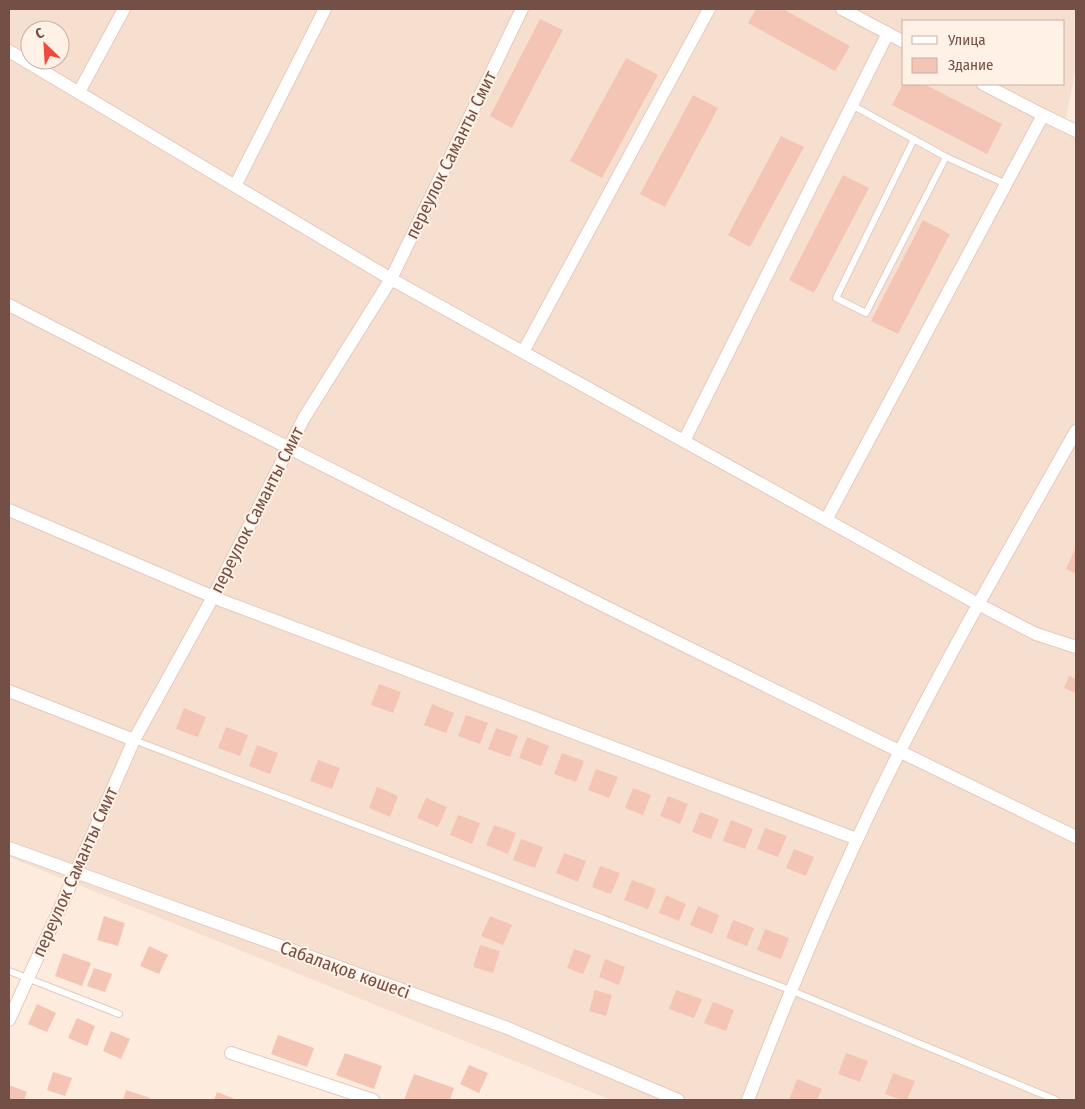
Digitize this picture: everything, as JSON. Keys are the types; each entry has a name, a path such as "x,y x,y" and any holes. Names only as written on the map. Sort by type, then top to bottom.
{"street":[{"path":"79,92 124,9"},
{"path":"235,186 325,9"},
{"name":"переулок Саманты Смит","path":"9,1020 134,740 212,597 304,418 392,279 522,9"},
{"path":"523,352 709,9"},
{"path":"842,9 902,41"},
{"path":"684,441 888,33"},
{"path":"9,51 392,279 978,604 1036,634 1076,647"},
{"path":"985,85 1076,131"},
{"path":"826,520 1043,116"},
{"path":"9,305 288,449 1076,837"},
{"path":"748,1100 790,990 857,839 900,752 978,604 1076,431"},
{"path":"9,510 212,597 857,839"},
{"path":"9,691 134,740"},
{"name":"Сабалақов көшесі","path":"9,848 504,1027 678,1100"},
{"path":"231,1053 372,1100"}],"lane":[{"path":"852,105 946,157 1006,184"},
{"path":"914,139 836,298 866,313 946,157"},
{"path":"134,740 790,990 1056,1100"},
{"path":"9,971 119,1014"}],"shaded area":[{"path":"9,9 1076,9 1076,67 1065,124 1076,131 1076,1100 611,1100 9,857"}],"building":[{"path":"756,9 783,9 850,46 835,71 748,23"},
{"path":"540,19 563,30 512,128 490,116"},
{"path":"626,58 658,75 602,178 570,161"},
{"path":"902,85 926,85 1002,124 987,154 892,105"},
{"path":"693,95 718,108 665,207 640,194"},
{"path":"781,136 804,147 750,247 728,235"},
{"path":"843,175 869,188 814,293 789,280"},
{"path":"923,220 950,234 898,334 871,321"},
{"path":"1076,547 1076,574 1066,569"},
{"path":"1069,676 1076,679 1076,693 1064,688"},
{"path":"379,684 401,692 393,713 371,705"},
{"path":"432,704 454,713 446,733 424,725"},
{"path":"184,708 206,717 198,737 176,729"},
{"path":"466,715 488,723 480,744 458,736"},
{"path":"226,727 248,735 240,756 218,748"},
{"path":"496,728 518,736 510,757 488,749"},
{"path":"527,737 549,746 541,766 519,758"},
{"path":"257,745 278,753 270,774 249,766"},
{"path":"562,753 584,761 576,782 554,774"},
{"path":"318,760 340,768 332,789 310,781"},
{"path":"596,769 618,777 609,798 588,790"},
{"path":"377,787 398,796 390,817 369,808"},
{"path":"633,788 651,795 643,815 625,808"},
{"path":"668,796 688,804 680,824 660,816"},
{"path":"426,798 447,807 438,827 417,818"},
{"path":"700,812 719,819 711,839 692,832"},
{"path":"458,815 480,823 472,844 450,835"},
{"path":"731,820 753,829 745,849 723,841"},
{"path":"494,825 516,833 508,854 486,845"},
{"path":"765,828 787,836 778,857 757,849"},
{"path":"521,839 543,847 535,868 513,860"},
{"path":"794,849 814,857 806,876 786,868"},
{"path":"564,853 586,861 578,882 556,873"},
{"path":"600,866 620,873 611,894 592,887"},
{"path":"632,880 656,889 648,909 624,900"},
{"path":"666,895 686,904 679,921 659,913"},
{"path":"698,906 719,915 712,934 690,925"},
{"path":"104,916 125,923 118,946 97,940"},
{"path":"490,916 512,925 503,945 481,936"},
{"path":"733,920 754,928 747,946 726,938"},
{"path":"765,929 789,938 781,959 757,950"},
{"path":"480,945 500,951 493,973 473,967"},
{"path":"149,946 168,955 159,974 140,966"},
{"path":"574,949 591,955 583,974 567,968"},
{"path":"63,953 91,963 82,986 55,976"},
{"path":"605,959 625,967 619,985 599,977"},
{"path":"94,968 112,974 105,992 87,986"},
{"path":"595,990 612,995 606,1016 589,1011"},
{"path":"676,990 702,999 694,1018 669,1009"},
{"path":"713,1002 734,1010 726,1031 704,1023"},
{"path":"37,1004 56,1013 47,1032 28,1024"},
{"path":"77,1018 95,1026 87,1046 68,1038"},
{"path":"111,1031 130,1039 121,1059 103,1051"},
{"path":"278,1035 314,1048 307,1067 271,1054"},
{"path":"345,1053 382,1066 374,1089 336,1075"},
{"path":"846,1053 868,1061 860,1082 838,1074"},
{"path":"469,1065 488,1073 479,1093 460,1084"},
{"path":"53,1072 72,1078 65,1096 47,1090"},
{"path":"893,1073 915,1081 907,1100 885,1094"},
{"path":"414,1074 454,1088 450,1100 404,1100"},
{"path":"797,1079 822,1089 817,1100 789,1100"},
{"path":"9,1085 27,1092 24,1100 9,1100"},
{"path":"126,1090 150,1098 149,1100 123,1100"},
{"path":"217,1092 237,1100 214,1100"}]}
